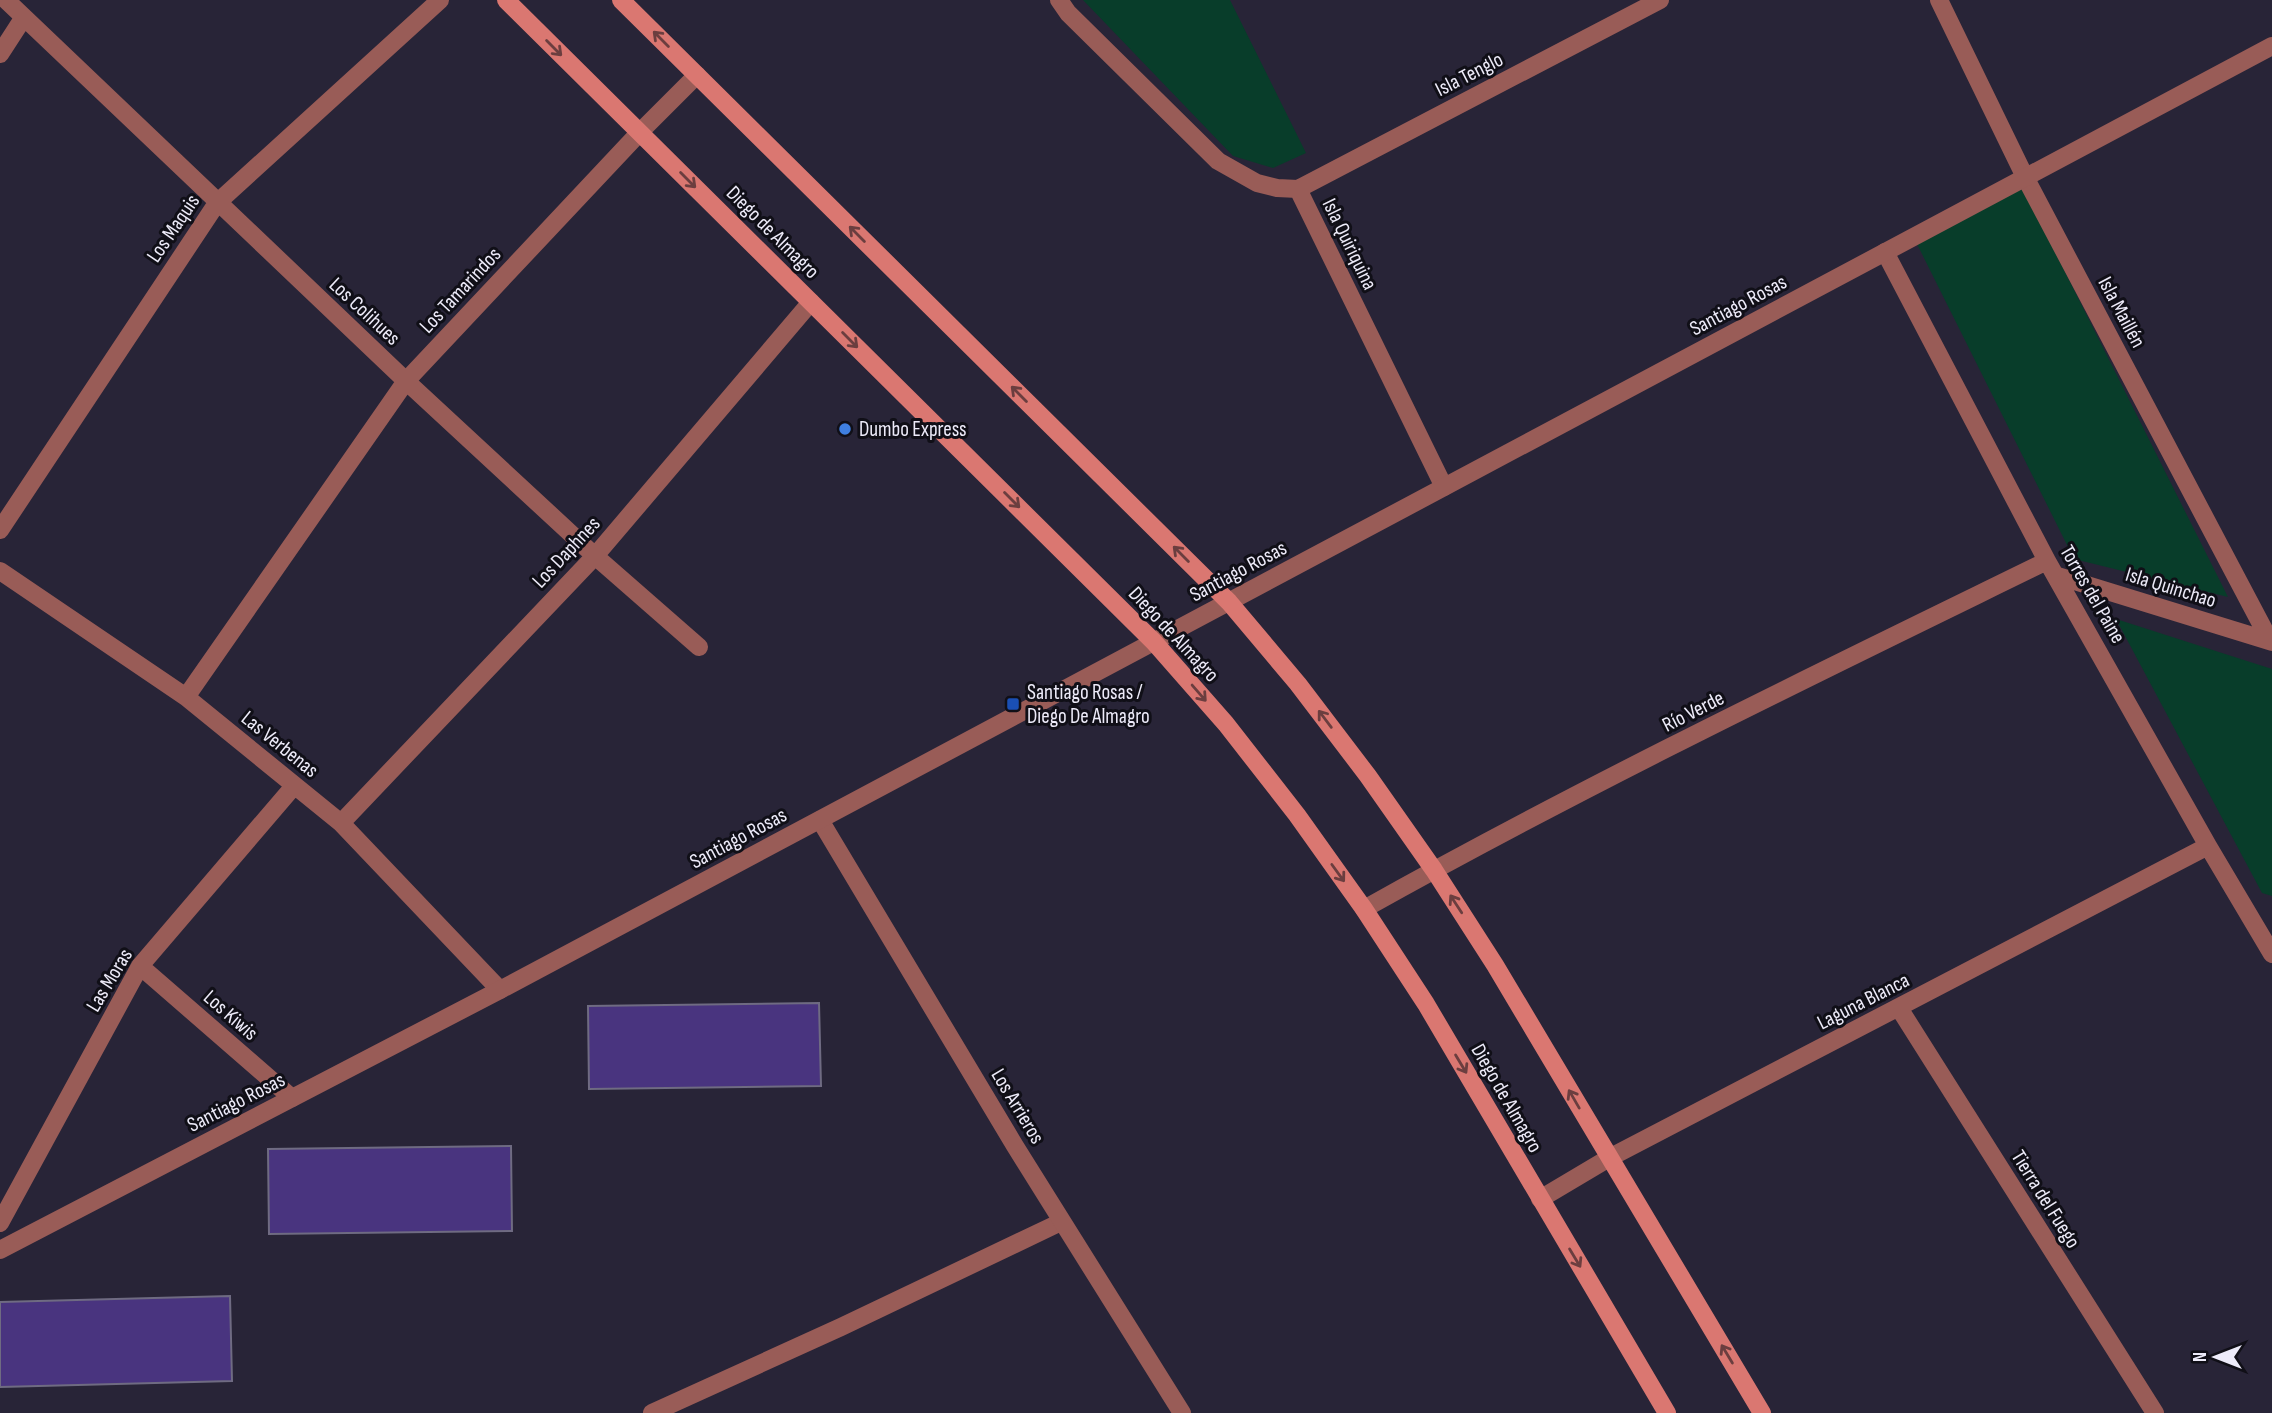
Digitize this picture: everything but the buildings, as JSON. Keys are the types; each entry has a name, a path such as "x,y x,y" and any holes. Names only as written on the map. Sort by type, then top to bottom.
{"main road":[{"name":"Diego de Almagro","path":"506,0 1154,642 1241,744 1297,815 1364,909 1426,1004 1667,1413"},
{"path":"621,0 1229,602 1306,694 1434,870 1495,965 1762,1413"}],"street":[{"name":"Los Colihues","path":"6,0 406,381 595,556 699,647"},
{"name":"Los Maquis","path":"0,530 217,203 440,0"},
{"name":"Isla Quiriquina","path":"1059,0 1068,13 1218,161 1257,183 1277,188 1298,188 1444,487"},
{"name":"Isla Tenglo","path":"1298,188 1660,0"},
{"name":"Isla Maillén","path":"1939,0 2025,177 2271,642"},
{"path":"0,54 24,17"},
{"name":"Santiago Rosas","path":"0,1250 500,990 2272,46"},
{"name":"Los Tamarindos","path":"186,697 406,381 697,75"},
{"name":"Torres del Paine","path":"1885,252 2047,561 2272,954"},
{"name":"Los Daphnes","path":"341,823 595,556 811,302"},
{"name":"Río Verde","path":"1364,909 1434,870 1777,693 2047,561"},
{"name":"Las Verbenas","path":"0,571 186,697 341,823 500,990"},
{"name":"Isla Quinchao","path":"2057,576 2271,642"},
{"name":"Las Moras","path":"0,1223 140,966 294,786"},
{"name":"Los Arrieros","path":"820,820 1061,1222 1182,1413"},
{"name":"Laguna Blanca","path":"1540,1199 1609,1158 2208,846"},
{"path":"2249,917 2272,925"},
{"name":"Los Kiwis","path":"140,966 292,1098"},
{"name":"Tierra del Fuego","path":"1899,1008 2155,1413"},
{"path":"652,1413 1061,1222"}],"green space":[{"path":"1083,0 1230,0 1306,153 1273,168 1233,156"},
{"path":"2020,182 2228,597 2074,559 1913,236"},
{"path":"2116,619 2272,669 2272,896 2262,893"}],"place":[{"name":"Dumbo Express","path":"845,429"},
{"name":"Santiago Rosas / Diego De Almagro","path":"1013,704"}]}
